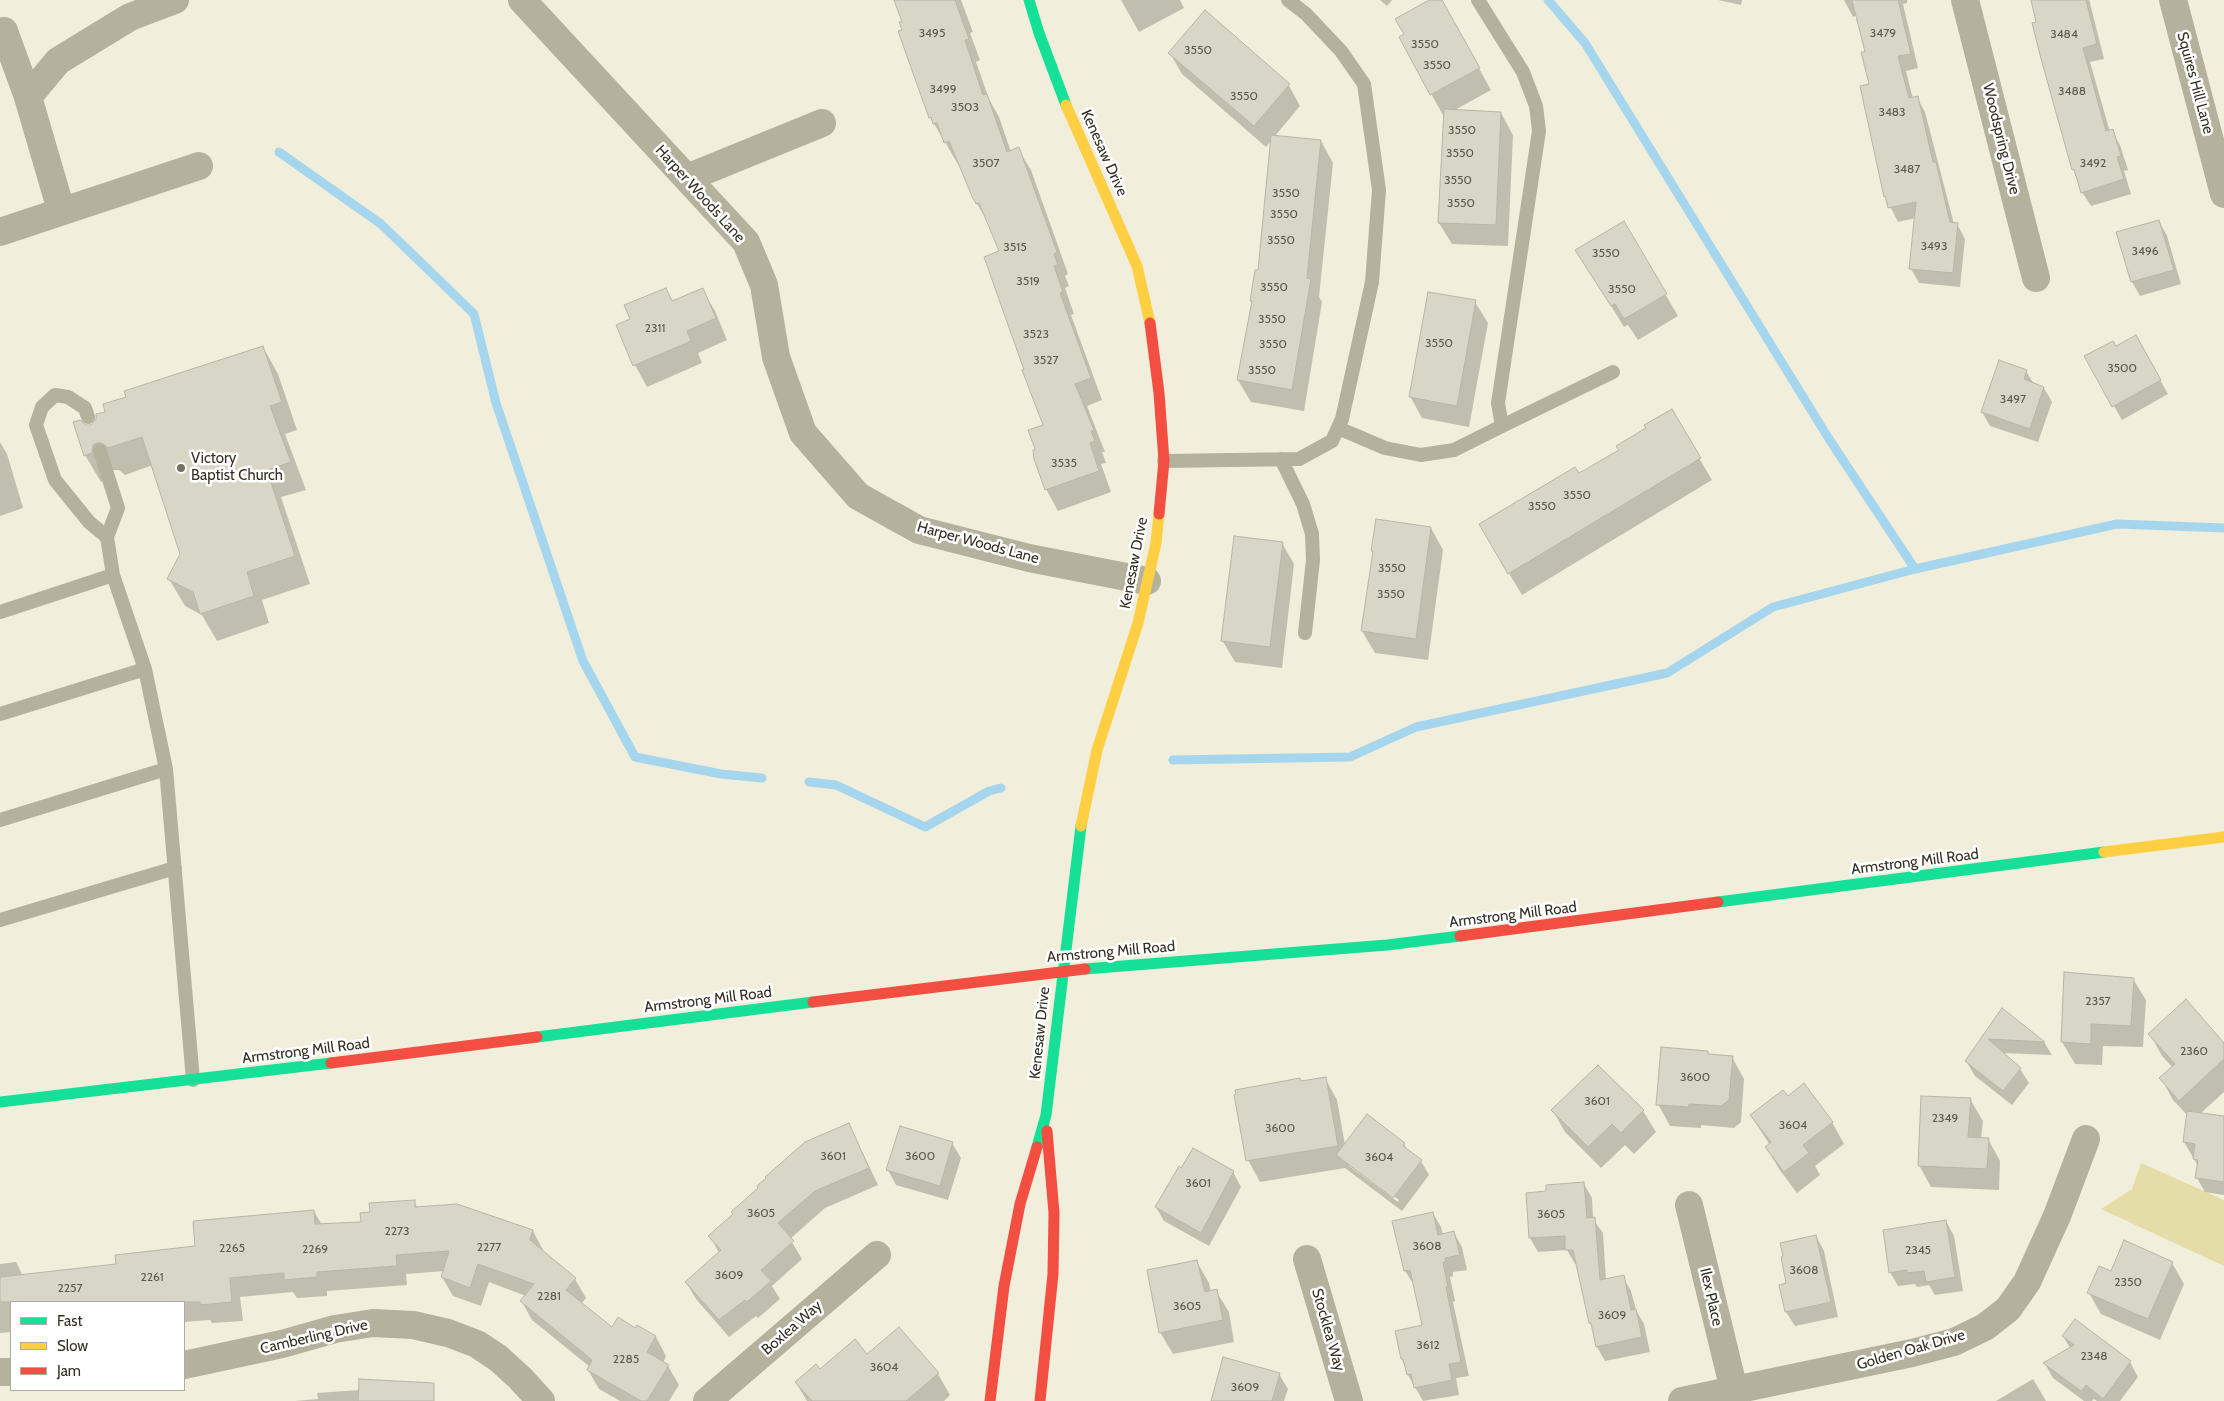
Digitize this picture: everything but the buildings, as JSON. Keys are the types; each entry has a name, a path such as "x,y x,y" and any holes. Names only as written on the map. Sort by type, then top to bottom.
{"street":[{"path":"28,97 58,60 130,17 175,0"},
{"name":"Kenesaw Drive","path":"990,1401 1004,1286 1017,1222 1046,1115 1062,971 1083,811 1097,750 1138,624 1156,542 1164,461 1159,393 1151,329 1136,266 1063,98 1038,33 1029,0"},
{"name":"Woodspring Drive","path":"1965,0 2036,278"},
{"name":"Squires Hill Lane","path":"2173,0 2224,194"},
{"name":"Harper Woods Lane","path":"524,1 746,242 764,285 776,357 803,433 858,496 919,530 1030,558 1147,581"},
{"path":"4,31 28,97 60,210"},
{"path":"687,178 822,123"},
{"path":"0,232 60,210 199,166"},
{"name":"Armstrong Mill Road","path":"0,1102 193,1080 1062,971 1387,946 2224,837"},
{"name":"Kenesaw Drive","path":"1040,1401 1053,1265 1054,1213 1046,1115"},
{"name":"Golden Oak Drive","path":"1682,1401 1912,1353 1954,1342 1985,1327 2008,1309 2027,1282 2057,1216 2086,1139"},
{"name":"Ilex Place","path":"1689,1205 1734,1390"},
{"name":"Boxlea Way","path":"707,1401 877,1255"},
{"name":"Stocklea Way","path":"1307,1259 1349,1401"},
{"name":"Camberling Drive","path":"185,1365 282,1344 335,1329 373,1323 413,1325 448,1333 477,1344 498,1358 541,1401"}],"lane":[{"path":"1164,461 1300,459 1332,441 1342,418 1372,282 1379,190 1364,84 1341,50 1306,14 1288,0"},
{"path":"1478,0 1523,72 1536,106 1539,131 1498,403 1502,426"},
{"path":"1338,428 1384,448 1421,455 1454,450 1612,372"},
{"path":"88,417 85,408 68,397 55,395 42,407 36,425 55,480 89,522 107,537"},
{"path":"100,451 118,508 107,537 113,576 145,669 166,769 193,1080"},
{"path":"1281,459 1303,504 1312,534 1313,560 1304,632"},
{"path":"0,612 113,576"},
{"path":"0,714 145,669"},
{"path":"0,820 166,769"},
{"path":"0,920 175,868"}],"shaded area":[{"path":"2141,1163 2224,1200 2224,1266 2101,1209 2132,1189"}],"waterway":[{"path":"1548,0 1585,43 1829,439 1915,569 2117,524 2224,528"},
{"path":"279,152 381,224 474,314 496,403 583,661 635,757 721,774 762,778"},
{"path":"1173,760 1350,757 1416,727 1667,673 1773,607 1915,569"},
{"path":"809,782 836,785 925,827 989,791 1001,788"}],"traffic: fast":[{"path":"1029,0 1039,33 1066,105"},
{"path":"1037,1147 1046,1115 1081,826"},
{"path":"1718,902 2104,852"},
{"path":"1085,969 1387,945 1460,936"},
{"path":"537,1037 813,1002"},
{"path":"0,1102 331,1063"}],"traffic: slow":[{"path":"1066,105 1137,266 1150,323"},
{"path":"1081,826 1097,750 1138,623 1156,543 1159,514"},
{"path":"2104,852 2224,837"}],"traffic: jam":[{"path":"1150,323 1159,393 1164,461 1159,514"},
{"path":"1460,936 1718,902"},
{"path":"813,1002 1085,969"},
{"path":"331,1063 537,1037"},
{"path":"1040,1401 1053,1274 1054,1213 1047,1131"},
{"path":"990,1401 1004,1286 1020,1204 1037,1147"}],"place":[{"name":"Victory Baptist Church","path":"181,468"}]}
